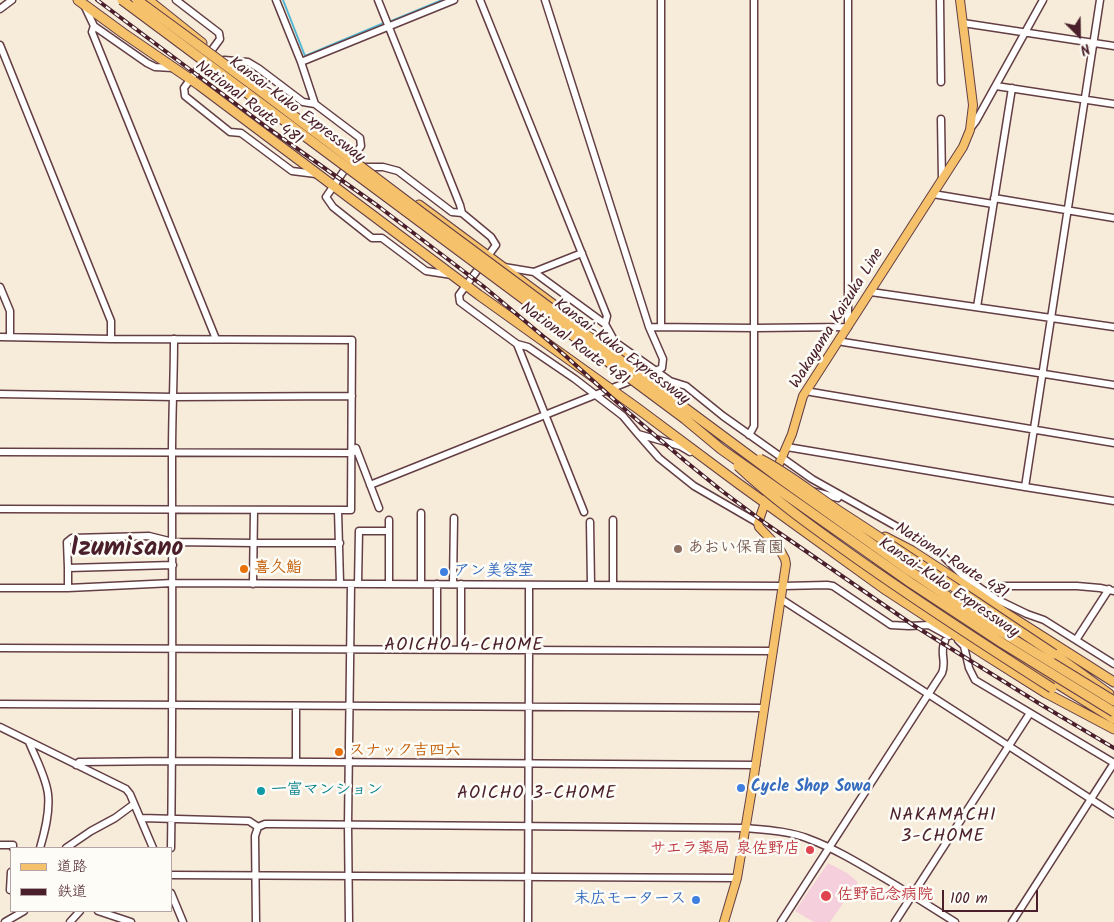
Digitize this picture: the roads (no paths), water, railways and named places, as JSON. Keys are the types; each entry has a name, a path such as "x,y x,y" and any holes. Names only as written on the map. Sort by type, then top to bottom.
{"highway":[{"name":"Kansai-Kuko Expressway","path":"122,0 685,419 721,449 911,583 1002,644 1114,712"},
{"name":"Kansai-Kuko Expressway","path":"138,0 848,528 987,622 1114,699"},
{"name":"National Route 481","path":"148,0 366,167 651,372 798,488 826,507 912,551 1114,684"},
{"name":"National Route 481","path":"81,3 190,79 466,285 638,408 886,590 1046,693 1113,724"},
{"path":"732,443 777,468 906,554 1054,654 1114,699"},
{"path":"721,449 752,479 809,524 907,594 1052,688 1113,724"},
{"path":"826,507 954,596 1114,699"},
{"path":"817,540 896,579 1062,688 1113,724"},
{"path":"1054,654 1114,684"}],"main road":[{"name":"Wakayama Kaizuka Line","path":"758,523 776,471 787,447 803,396 963,148 970,130 973,105 960,0"},
{"path":"724,922 737,878 746,828 786,564 779,548 759,527 758,523"}],"street":[{"path":"0,9 12,0"},
{"path":"176,0 219,33 220,39 184,88 184,96 230,132 241,133 292,171 316,174"},
{"path":"276,0 315,104"},
{"path":"378,0 462,214"},
{"path":"300,62 454,0"},
{"path":"480,0 607,316 604,324"},
{"path":"370,485 662,368 663,359 649,327 545,0"},
{"path":"661,0 661,327"},
{"path":"749,435 754,426 754,0"},
{"path":"649,327 848,327 848,0"},
{"path":"940,0 941,82"},
{"path":"970,130 1043,0"},
{"path":"1025,487 1100,0"},
{"path":"81,3 94,26 147,63 155,67 174,68"},
{"path":"963,23 1114,46"},
{"path":"94,26 92,32 216,339"},
{"path":"0,45 111,321 111,339"},
{"path":"224,60 248,62 304,102 315,104 360,138 361,146 326,197 333,207 372,238 382,238 426,271 453,275"},
{"path":"996,86 1085,98 1114,104"},
{"path":"977,307 1012,88"},
{"path":"941,119 942,180"},
{"path":"366,167 398,171 452,212 462,214 492,236 496,245 459,295 460,302 517,344 528,347 575,379 623,416 659,458 694,486 758,523"},
{"path":"933,194 1068,210 1114,218"},
{"path":"534,272 582,253"},
{"path":"503,266 534,272 604,324 614,342 651,372 686,386 723,416 812,479 940,553 963,576 996,599 1044,620 1114,664"},
{"path":"0,287 10,312 10,337"},
{"path":"871,292 1114,328"},
{"path":"0,337 352,340 351,436 354,452 351,510 0,509"},
{"path":"171,847 174,339"},
{"path":"840,340 1114,385"},
{"path":"517,344 584,512"},
{"path":"807,390 1114,443"},
{"path":"0,394 174,397 352,396"},
{"path":"638,434 680,446 707,460"},
{"path":"787,447 1114,501"},
{"path":"0,452 354,452"},
{"path":"354,452 379,508"},
{"path":"798,488 834,496 883,519"},
{"path":"253,584 254,510"},
{"path":"338,510 340,584"},
{"path":"421,513 421,584"},
{"path":"453,584 454,518"},
{"path":"389,584 390,520"},
{"path":"613,585 614,520"},
{"path":"590,522 591,585"},
{"path":"350,922 348,824 350,649 359,531 390,531"},
{"path":"68,588 67,542 72,538 149,536 173,542 340,542"},
{"path":"68,568 173,565"},
{"path":"0,588 68,588 173,583 833,586 892,625 929,625 959,641 964,646 969,668 975,680 1114,763 1012,922"},
{"path":"436,584 436,649"},
{"path":"461,584 461,650"},
{"path":"528,922 529,585"},
{"path":"996,586 1077,586 1112,590 1076,640"},
{"path":"781,599 1114,814"},
{"path":"780,922 942,673 945,666 942,646 945,641"},
{"path":"0,648 773,651"},
{"path":"0,704 764,708"},
{"path":"296,706 296,762"},
{"path":"895,922 1030,713"},
{"path":"0,727 126,789 130,794 153,847"},
{"path":"29,742 48,793 46,824 40,847"},
{"path":"76,765 78,762 172,761 756,765"},
{"path":"67,847 134,804"},
{"path":"140,818 249,821 258,827"},
{"path":"256,922 255,836 258,827 265,824 348,824 746,828 787,833 808,838 850,858 955,922"},
{"path":"0,845 13,845 13,847"},
{"path":"172,875 737,878"},
{"path":"172,895 183,922"},
{"path":"5,922 22,912"},
{"path":"70,922 79,912"},
{"path":"101,912 127,921"}],"waterway":[{"path":"283,0 305,56 384,23"},
{"path":"389,22 442,0"}],"tunnel":[{"path":"966,612 979,593 996,586"}],"railway":[{"path":"97,0 268,128 378,206 483,286 550,342 685,461 765,523 913,625 1114,748"}],"place":[{"name":"あおい保育園","path":"678,549"},
{"name":"喜久鮨","path":"244,569"},
{"name":"アン美容室","path":"444,572"},
{"name":"スナック吉四六","path":"339,752"},
{"name":"Cycle Shop Sowa","path":"741,788"},
{"name":"一富マンション","path":"261,791"},
{"name":"サエラ薬局 泉佐野店","path":"810,850"},
{"name":"佐野記念病院","path":"826,896"},
{"name":"末広モータース","path":"696,900"}],"district":[{"name":"Izumisano","path":"127,551"},
{"name":"AOICHO 4-CHOME","path":"464,647"},
{"name":"AOICHO 3-CHOME","path":"537,795"},
{"name":"NAKAMACHI 3-CHOME","path":"943,828"}]}
